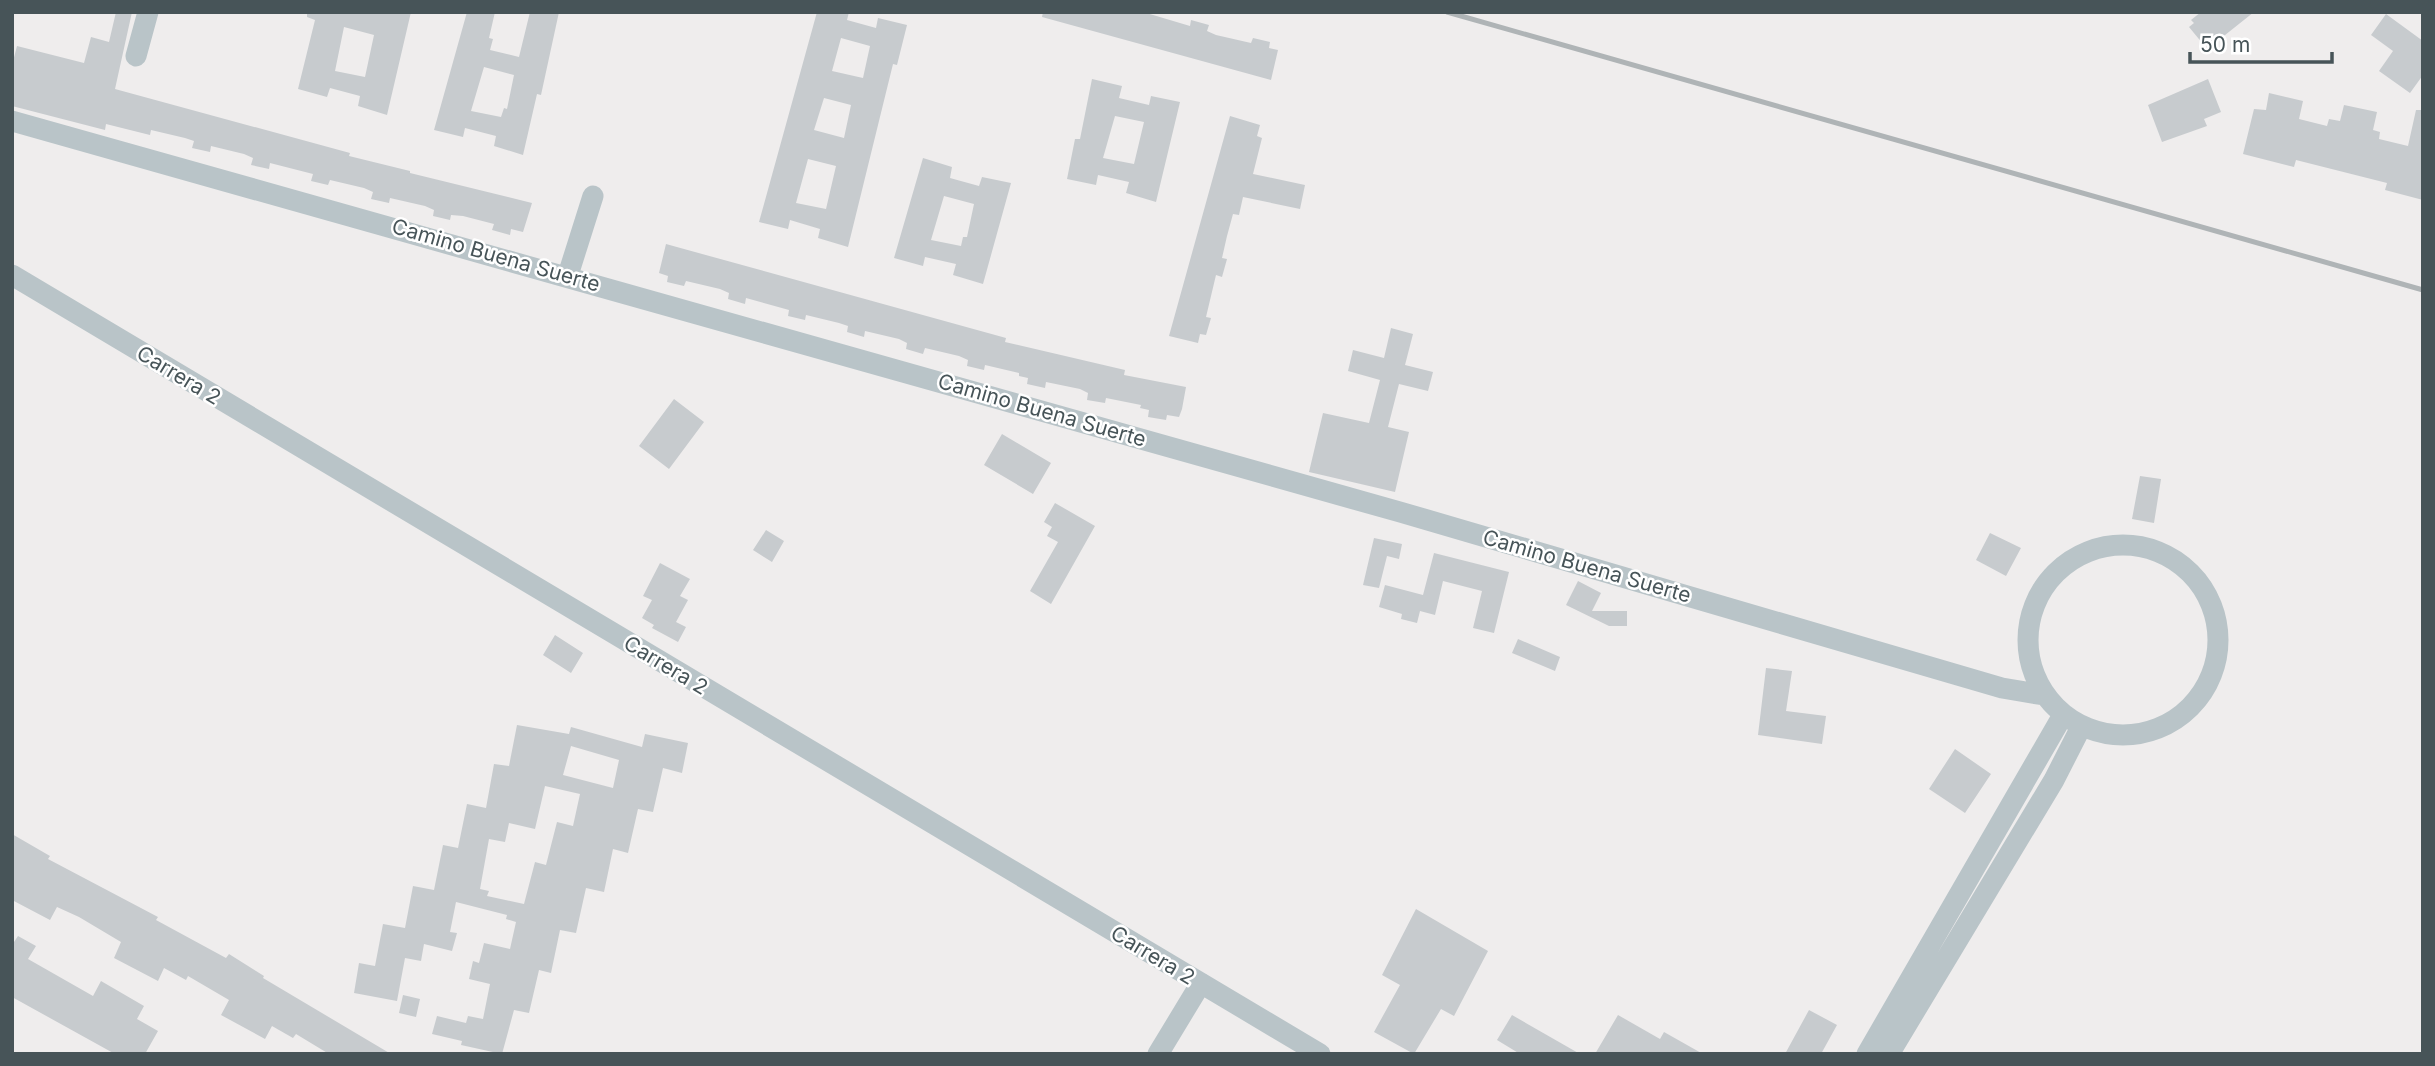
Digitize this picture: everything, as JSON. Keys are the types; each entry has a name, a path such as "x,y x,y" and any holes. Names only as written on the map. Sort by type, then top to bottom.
{"street":[{"path":"136,56 148,12"},
{"name":"Camino Buena Suerte","path":"12,121 568,275 1440,523 2002,688 2044,695"},
{"path":"568,275 593,196"},
{"name":"Carrera 2","path":"12,275 1320,1054"},
{"path":"2117,544 2151,548 2180,563 2203,588 2217,622 2218,654 2207,686 2186,712 2158,730 2114,736 2081,727 2063,715 2044,695 2031,664 2028,631 2037,598 2057,571 2085,552 2117,544"},
{"path":"1889,1043 2063,715"},
{"path":"1867,1054 1889,1043 2054,780 2081,727"},
{"path":"1158,1054 1200,982"}],"building":[{"path":"116,12 132,12 115,89 350,153 349,156 410,173 532,203 523,232 511,229 510,235 492,230 494,224 463,216 451,215 450,220 433,216 434,210 425,206 390,198 389,203 371,199 373,192 364,188 330,180 328,185 311,181 313,174 270,163 269,169 251,165 253,158 244,154 211,146 210,152 192,148 194,141 185,138 151,130 150,135 106,124 105,130 12,106 12,65 17,46 84,63 91,37 109,42"},
{"path":"307,12 411,12 387,115 358,106 360,96 330,88 327,97 298,89 315,20 307,17","holes":["344,27 374,35 365,77 335,71"]},
{"path":"467,12 495,12 489,38 493,39 490,50 519,57 530,12 559,12 541,95 537,94 523,155 494,146 496,136 465,128 463,137 434,130","holes":["484,67 514,75 507,109 504,108 501,117 471,111"]},
{"path":"817,12 849,12 847,20 876,28 878,18 907,25 897,65 893,64 848,247 818,238 820,229 790,220 788,229 759,222","holes":["841,38 870,46 863,78 832,71","824,98 851,105 844,138 814,130","808,159 836,166 826,209 796,203"]},
{"path":"1043,12 1143,12 1190,26 1191,20 1209,25 1207,31 1216,35 1251,43 1253,38 1270,42 1269,48 1278,50 1271,80 1042,17"},
{"path":"2201,12 2254,12 2210,47 2206,41 2203,44 2189,27 2194,23 2191,20"},
{"path":"2386,14 2423,41 2423,75 2410,93 2379,71 2393,51 2371,35"},
{"path":"1092,79 1122,86 1119,98 1149,105 1151,96 1180,102 1156,202 1126,193 1129,182 1098,175 1096,185 1067,179 1075,139 1080,139","holes":["1115,116 1144,122 1134,164 1103,158"]},
{"path":"2208,79 2221,112 2204,119 2207,126 2162,142 2148,105"},
{"path":"2269,93 2303,101 2299,119 2327,126 2329,119 2340,121 2344,105 2377,112 2373,130 2380,132 2379,139 2408,146 2416,110 2423,110 2423,200 2385,190 2387,183 2296,160 2294,167 2243,154 2254,109 2266,110"},
{"path":"1230,116 1260,125 1257,136 1262,138 1253,174 1305,185 1300,209 1243,197 1239,215 1233,214 1227,236 1222,258 1227,259 1222,277 1216,275 1206,317 1211,318 1206,335 1200,334 1198,343 1169,336"},
{"path":"923,158 952,167 950,178 979,186 982,177 1011,183 983,284 953,275 956,264 925,257 923,266 894,258","holes":["944,196 974,204 967,237 963,237 961,246 931,240"]},
{"path":"666,244 1006,338 1005,342 1125,370 1124,375 1186,387 1182,409 1179,417 1167,415 1166,420 1148,417 1149,410 1140,408 1141,405 1106,398 1105,403 1087,400 1088,393 1080,389 1046,382 1045,388 1027,384 1028,378 1019,376 1019,373 985,365 984,370 967,366 968,360 959,356 925,348 923,354 906,349 907,343 899,339 865,331 864,337 847,332 848,326 839,323 806,315 805,320 788,316 789,310 746,298 745,304 728,299 729,293 720,289 686,281 684,286 667,282 668,276 659,273"},
{"path":"1391,328 1413,334 1405,365 1433,372 1428,391 1399,384 1388,427 1409,432 1395,492 1309,472 1323,413 1369,423 1380,380 1348,371 1353,350 1384,358"},
{"path":"674,399 704,422 669,469 639,446"},
{"path":"1002,434 1051,463 1033,494 984,465"},
{"path":"2140,476 2161,479 2154,523 2132,519"},
{"path":"1055,503 1095,526 1051,604 1030,591 1058,542 1047,536 1052,527 1044,522"},
{"path":"766,530 784,541 772,562 753,550"},
{"path":"1990,533 2021,548 2006,576 1976,560"},
{"path":"1374,538 1402,544 1399,559 1387,556 1379,588 1363,585"},
{"path":"1434,553 1509,572 1494,633 1473,628 1482,591 1443,581 1435,615 1420,611 1417,623 1401,619 1402,614 1379,607 1385,585 1423,595"},
{"path":"660,563 690,579 680,596 688,600 676,622 686,627 678,642 652,628 654,625 642,618 652,600 643,596"},
{"path":"1578,581 1601,593 1592,611 1627,611 1627,626 1609,626 1566,605"},
{"path":"555,635 583,653 571,673 543,655"},
{"path":"1518,639 1560,657 1555,671 1512,653"},
{"path":"1766,668 1792,671 1786,711 1826,716 1822,744 1758,735"},
{"path":"517,725 569,734 571,727 642,747 645,734 688,743 682,773 663,768 653,812 638,809 628,853 613,849 604,892 586,888 576,933 560,930 551,973 539,970 529,1013 514,1010 502,1054 461,1045 462,1041 432,1034 437,1016 466,1023 468,1016 483,1019 490,984 469,979 473,961 479,963 484,943 510,949 516,922 506,919 507,915 456,902 450,932 457,933 452,951 424,944 421,961 405,958 397,1001 354,993 359,963 375,966 383,924 405,928 413,886 434,890 443,845 458,848 467,804 486,808 494,764 509,766","holes":["571,746 619,760 613,788 563,775","545,786 580,794 573,826 557,822 546,865 535,862 524,904 487,896 489,891 480,889 489,839 505,842 509,823 535,829"]},
{"path":"1955,749 1991,774 1965,813 1929,789"},
{"path":"12,834 50,856 48,859 158,917 156,920 226,958 229,954 264,976 263,978 391,1054 329,1054 296,1034 293,1038 272,1026 265,1039 221,1015 229,1000 188,976 186,980 164,968 158,981 114,958 121,942 79,917 57,907 50,920 12,900"},
{"path":"1416,909 1488,951 1454,1016 1441,1009 1414,1054 1374,1032 1400,985 1382,975"},
{"path":"18,936 36,946 28,959 93,996 101,981 144,1006 137,1019 158,1031 145,1054 115,1054 12,997 12,945"},
{"path":"403,995 420,999 416,1017 399,1013"},
{"path":"1809,1010 1837,1025 1821,1054 1785,1054"},
{"path":"1512,1015 1580,1054 1520,1054 1497,1040"},
{"path":"1618,1015 1660,1039 1664,1032 1703,1054 1595,1054"}],"railway":[{"path":"1447,12 2423,290"}]}
